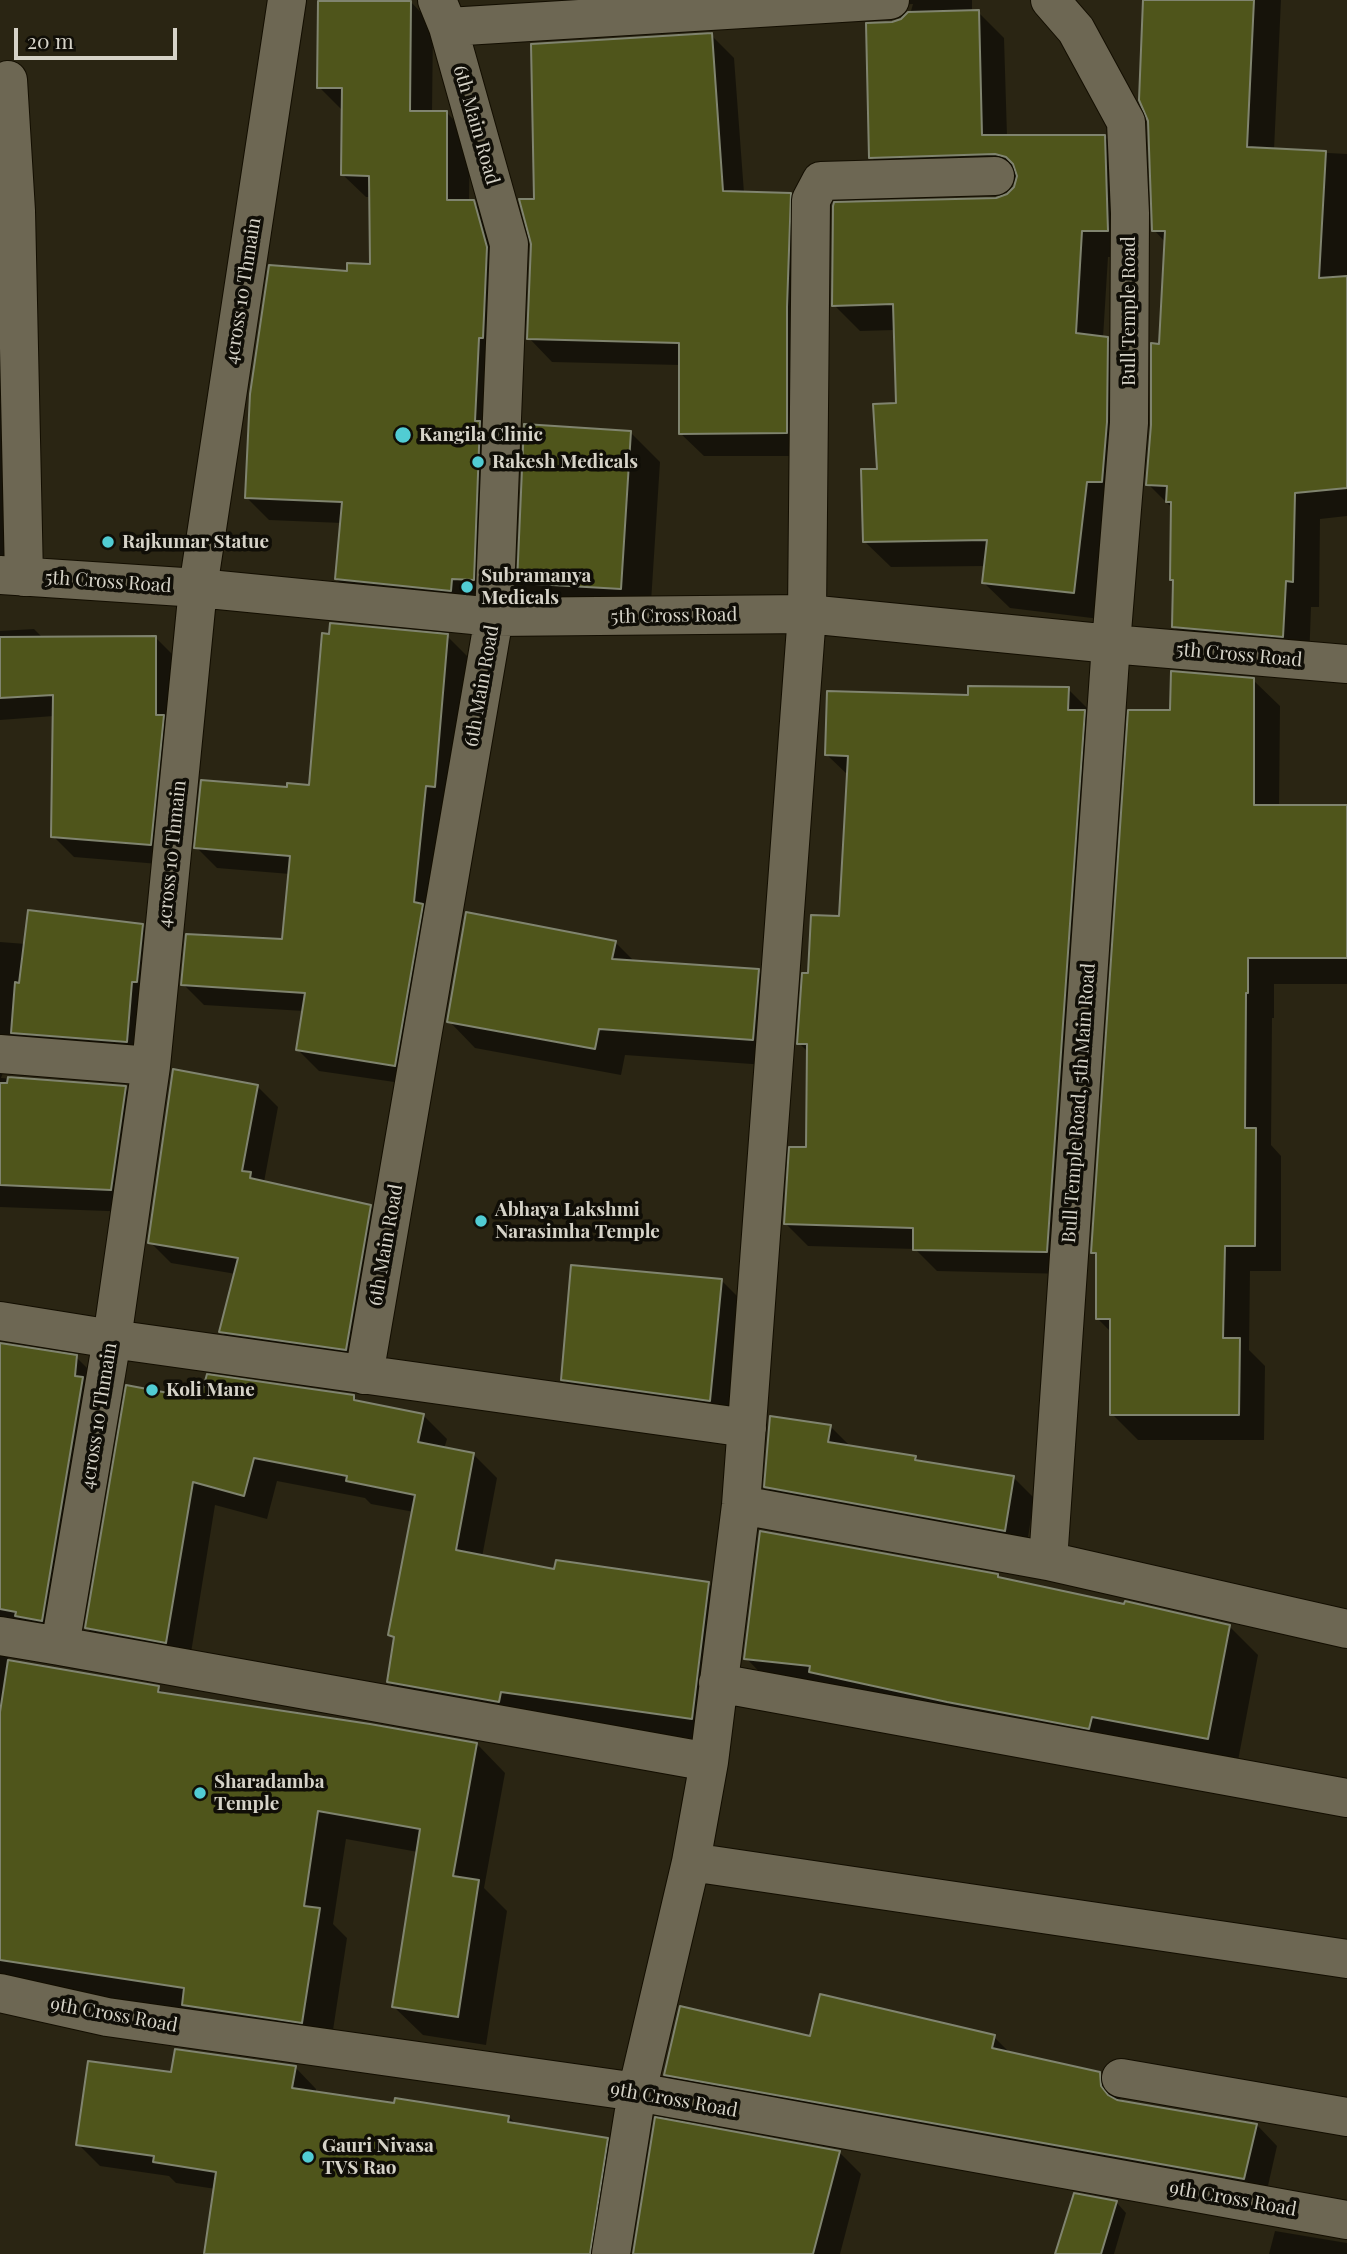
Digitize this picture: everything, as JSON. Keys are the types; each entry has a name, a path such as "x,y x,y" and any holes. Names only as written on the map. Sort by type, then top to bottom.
{"street":[{"name":"4cross 10 Thmain","path":"60,1646 112,1339 151,1066 198,588 287,0"},
{"path":"443,14 890,0"},
{"name":"Bull Temple Road","path":"1050,0 1076,30 1126,122 1130,213 1129,423 1111,645"},
{"name":"6th Main Road","path":"364,1375 494,617 509,244 443,14"},
{"path":"8,80 16,211 12,576"},
{"path":"611,2254 637,2092 691,1862 709,1762 741,1505 807,614 811,200 821,181 995,176"},
{"name":"5th Cross Road","path":"12,576 198,588 494,617 807,614 1111,645 1347,664"},
{"name":"Bull Temple Road, 5th Main Road","path":"1048,1561 1111,645"},
{"path":"0,1054 151,1066"},
{"path":"0,1321 747,1429"},
{"path":"741,1505 1048,1561 1347,1629"},
{"path":"0,1636 709,1762"},
{"path":"718,1683 1347,1798"},
{"path":"691,1862 1347,1959"},
{"name":"9th Cross Road","path":"0,1993 107,2017 637,2092 1347,2220"},
{"path":"1121,2078 1347,2117"}],"building":[{"path":"1143,0 1254,0 1247,147 1326,151 1319,278 1347,276 1347,488 1295,493 1293,582 1286,581 1283,637 1172,627 1171,502 1166,502 1167,486 1146,485 1151,425 1151,343 1159,344 1165,231 1152,231 1148,121 1139,100"},
{"path":"318,1 411,1 410,111 447,111 447,200 474,200 487,247 483,338 479,338 475,421 480,421 474,580 452,579 451,591 335,579 342,502 245,498 250,394 269,265 347,271 347,263 370,264 369,176 341,175 342,88 317,88"},
{"path":"979,10 982,135 1105,135 1108,231 1082,231 1076,333 1108,337 1107,422 1102,482 1087,482 1074,593 982,583 987,540 863,542 861,469 877,469 873,404 896,403 893,304 832,306 834,202 996,198 1007,194 1014,187 1017,176 1013,164 1006,157 995,154 869,158 866,23 892,22 901,19 908,12"},
{"path":"712,33 723,191 791,193 787,433 679,434 679,343 527,339 531,244 519,199 534,199 531,44"},
{"path":"524,424 631,431 621,589 517,583"},
{"path":"330,623 448,634 435,787 426,786 414,902 423,904 395,1066 296,1050 305,993 181,985 186,934 282,939 290,856 194,848 201,780 287,787 287,783 309,785 322,633 329,634"},
{"path":"156,636 156,715 164,715 151,845 51,837 53,695 0,698 0,637"},
{"path":"1171,671 1254,678 1254,805 1347,805 1347,958 1248,958 1245,1128 1256,1128 1255,1246 1225,1246 1223,1338 1240,1338 1239,1415 1110,1415 1110,1319 1096,1319 1096,1253 1091,1253 1128,710 1170,710"},
{"path":"968,686 1069,687 1068,710 1085,710 1047,1252 913,1250 913,1228 784,1224 789,1147 806,1147 807,1044 797,1044 802,973 808,973 811,915 839,916 848,756 825,755 827,691 968,695"},
{"path":"28,910 143,924 137,982 132,982 127,1042 11,1033 15,982 19,983"},
{"path":"466,912 616,941 612,959 759,969 753,1040 599,1029 595,1049 447,1022"},
{"path":"173,1069 258,1085 242,1171 251,1172 250,1178 371,1205 346,1350 219,1332 238,1258 148,1243"},
{"path":"8,1077 126,1086 111,1190 0,1185 0,1083 7,1083"},
{"path":"571,1265 722,1279 710,1401 561,1380"},
{"path":"0,1343 77,1355 75,1376 83,1377 42,1621 15,1616 16,1612 0,1609"},
{"path":"207,1374 354,1395 354,1400 424,1414 418,1442 474,1453 456,1550 554,1569 556,1560 709,1582 692,1719 501,1692 499,1702 387,1682 394,1637 388,1635 415,1495 346,1481 347,1476 254,1458 244,1496 193,1482 166,1643 85,1628 126,1385 200,1399"},
{"path":"770,1416 831,1425 828,1442 1014,1476 1005,1531 764,1487"},
{"path":"760,1531 998,1574 998,1577 1124,1604 1125,1601 1230,1625 1208,1739 1092,1717 1089,1729 809,1672 810,1666 744,1659"},
{"path":"8,1660 159,1686 158,1692 477,1743 453,1876 479,1880 458,2017 392,2007 420,1829 318,1811 304,1906 320,1908 302,2023 182,2005 184,1988 0,1960 0,1712"},
{"path":"820,1994 995,2035 992,2048 1100,2072 1101,2086 1108,2095 1117,2100 1257,2124 1244,2179 664,2075 680,2006 810,2036"},
{"path":"175,2049 296,2066 292,2088 394,2103 395,2098 509,2116 508,2122 608,2138 590,2254 204,2254 216,2172 153,2162 154,2156 76,2145 88,2061 171,2072"},
{"path":"655,2117 840,2151 813,2254 633,2254"},
{"path":"1074,2193 1117,2201 1101,2254 1055,2254"}],"place":[{"name":"Kangila Clinic","path":"403,435"},
{"name":"Rakesh Medicals","path":"478,462"},
{"name":"Rajkumar Statue","path":"108,542"},
{"name":"Subramanya Medicals","path":"467,587"},
{"name":"Abhaya Lakshmi Narasimha Temple","path":"481,1221"},
{"name":"Koli Mane","path":"152,1390"},
{"name":"Sharadamba Temple","path":"200,1793"},
{"name":"Gauri Nivasa TVS Rao","path":"308,2157"}]}
